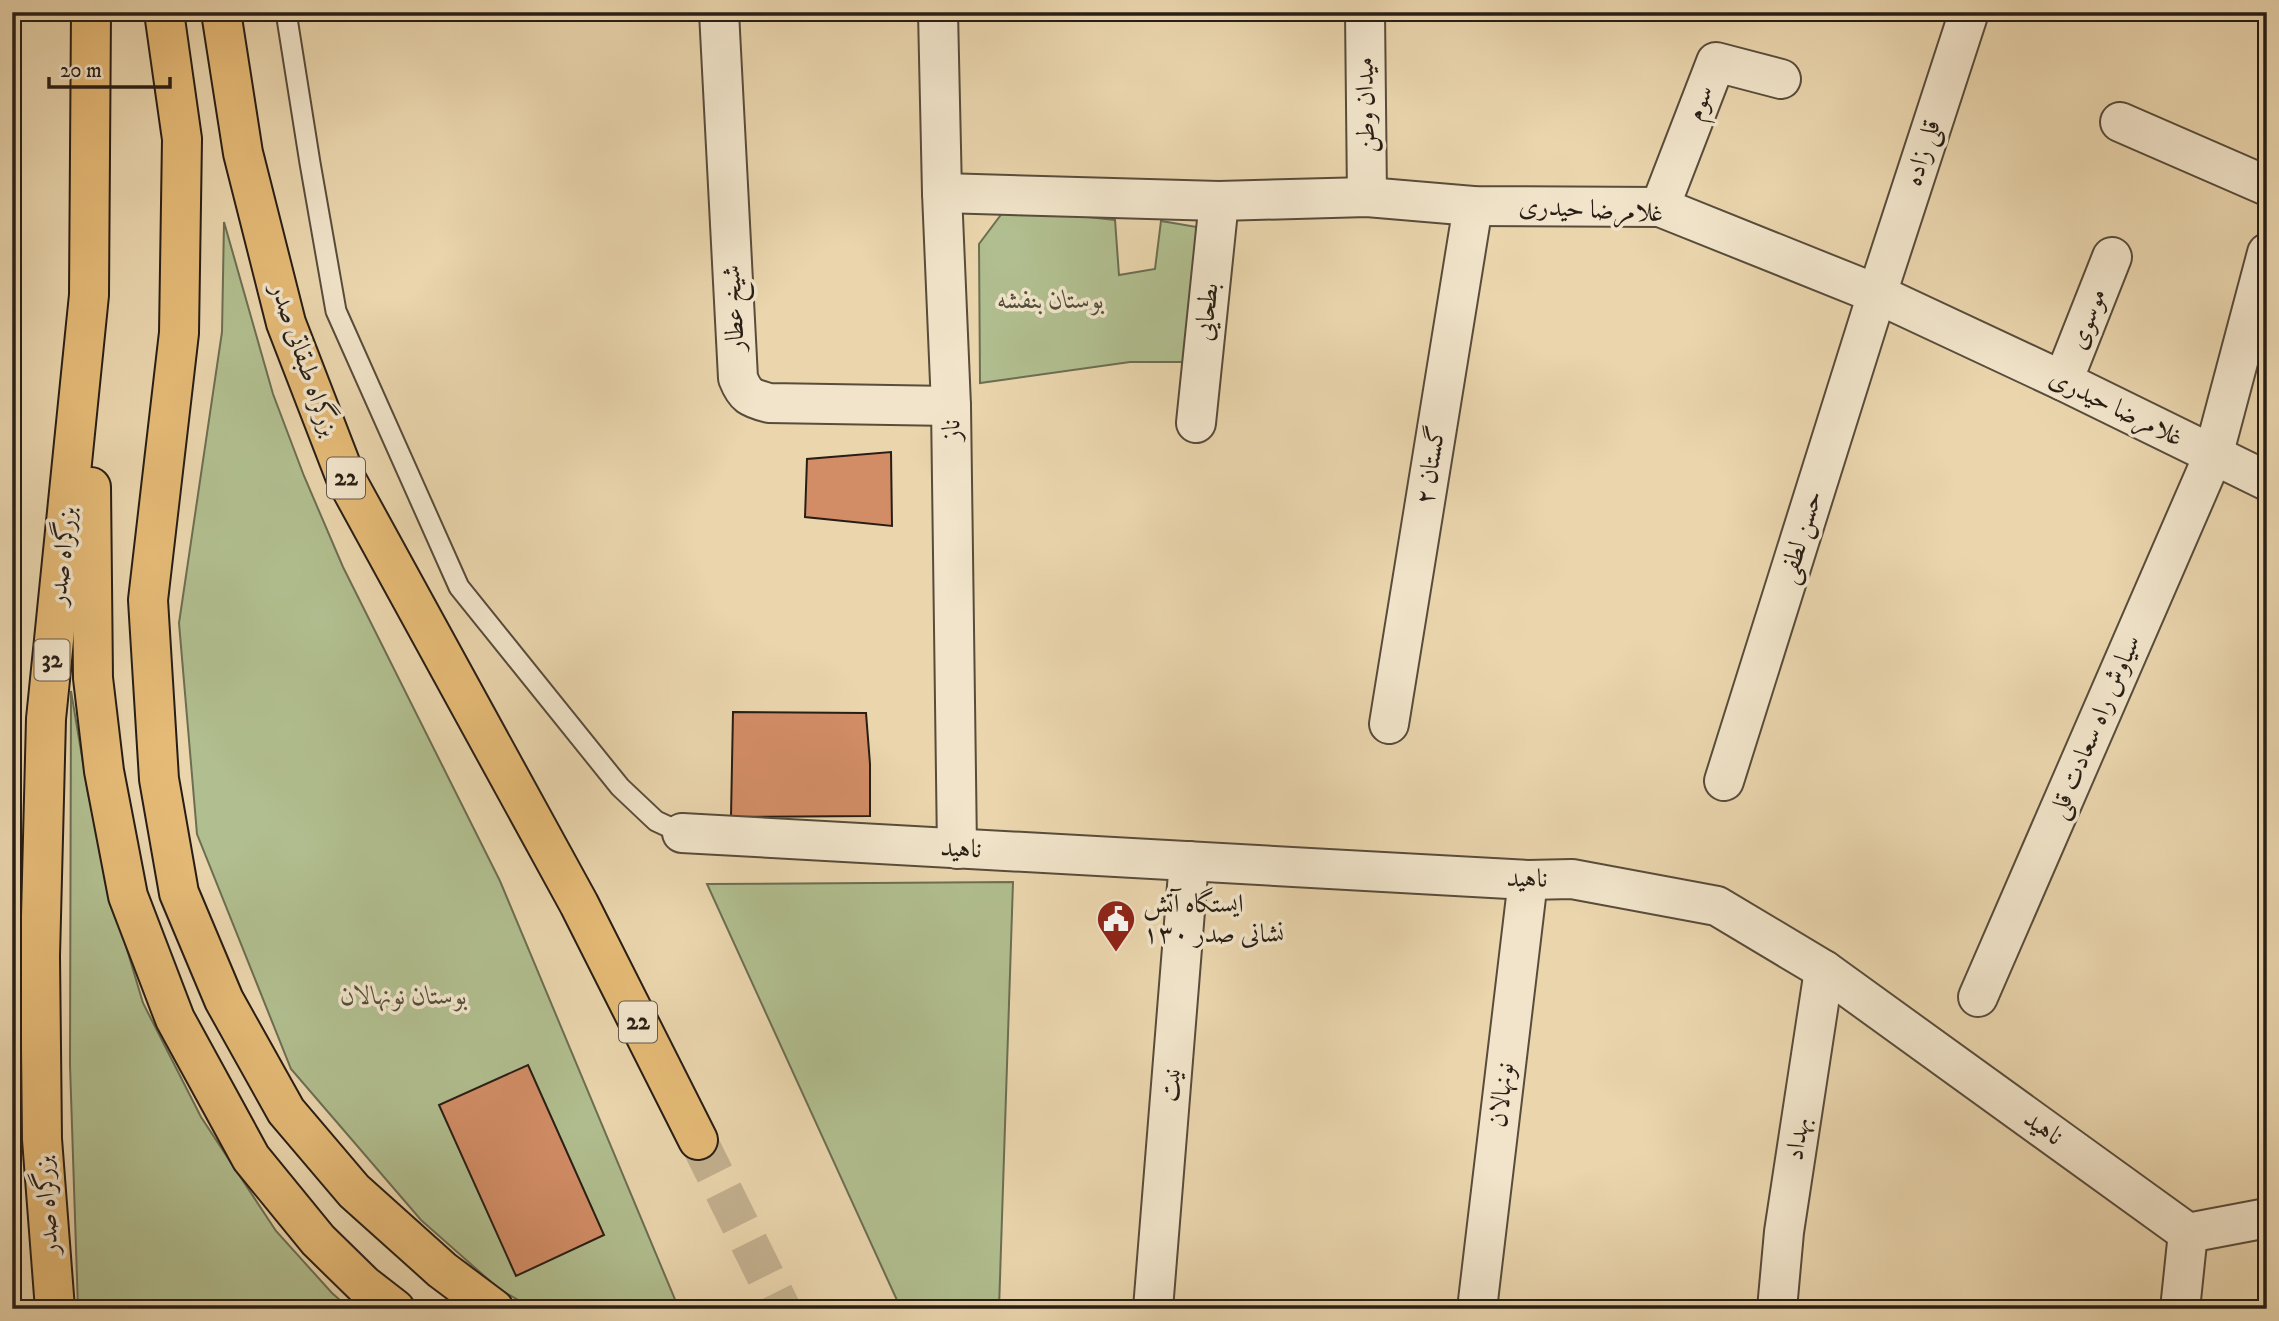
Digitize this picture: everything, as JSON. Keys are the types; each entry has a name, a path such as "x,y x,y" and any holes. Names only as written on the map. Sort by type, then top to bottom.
{"highway":[{"name":"بزرگراه صدر","path":"55,1309 42,1139 40,956 46,719 89,295 91,12"},
{"path":"164,12 182,139 179,333 148,600 159,779 180,892 224,1000 286,1111 354,1191 442,1270 494,1309"},
{"name":"بزرگراه طبقاتی صدر","path":"221,12 243,153 286,323 347,481 579,904 698,1140"},
{"name":"32","path":"89,295 93,678 104,771 128,896 175,1019 251,1158 318,1240 364,1285 395,1309"}],"street":[{"name":"شیخ عطار","path":"719,12 738,378 743,392 753,399 769,403 951,406"},
{"name":"ناز","path":"938,12 951,406 957,849"},
{"name":"میدان وطن","path":"1365,12 1367,197"},
{"name":"قلی زاده","path":"1877,294 1969,12"},
{"name":"سوم","path":"1660,207 1716,62 1780,79"},
{"path":"2120,122 2267,186"},
{"name":"غلامرضا حیدری","path":"942,193 1219,201 1367,197 1474,206 1660,207 1877,294 2267,481"},
{"name":"بطحایی","path":"1196,423 1219,201"},
{"name":"گستان ۲","path":"1389,724 1474,206"},
{"name":"سیاوش راه سعادت قلی","path":"1978,998 2213,456 2267,253"},
{"name":"موسوی","path":"2063,381 2112,257"},
{"name":"حسن لطفی","path":"1724,781 1877,294"},
{"name":"ناهید","path":"682,833 1528,880 1572,879 1717,906 1824,970 2188,1233"},
{"name":"نیت","path":"1153,1309 1189,861"},
{"name":"نونهالان","path":"1477,1309 1528,880"},
{"name":"بهداد","path":"1777,1309 1784,1231 1824,970"},
{"path":"2180,1309 2188,1233 2264,1214"}],"lane":[{"path":"286,12 336,311 460,587 620,787 656,821 682,833"}],"path":[{"path":"2256,12 2267,16"}],"green space":[{"name":"بوستان بنفشه","path":"1006,208 1115,220 1119,275 1155,269 1161,221 1197,227 1192,362 1130,362 980,383 979,244"},
{"name":"بوستان نونهالان","path":"224,222 273,394 304,476 343,567 500,881 679,1309 534,1309 499,1289 421,1220 291,1069 197,834 179,623 222,332"},
{"path":"71,691 107,883 143,1003 201,1117 276,1231 350,1309 78,1309 70,1065"},
{"path":"1013,882 999,1309 901,1309 707,884"}],"building":[{"path":"891,452 892,526 805,517 807,459"},
{"path":"733,712 866,713 870,816 731,817"},
{"path":"528,1065 604,1235 516,1276 439,1105"}],"tunnel":[{"path":"698,1140 782,1309"}],"place":[{"name":"ایستگاه آتش نشانی صدر ۱۳۰","path":"1116,953"}]}
